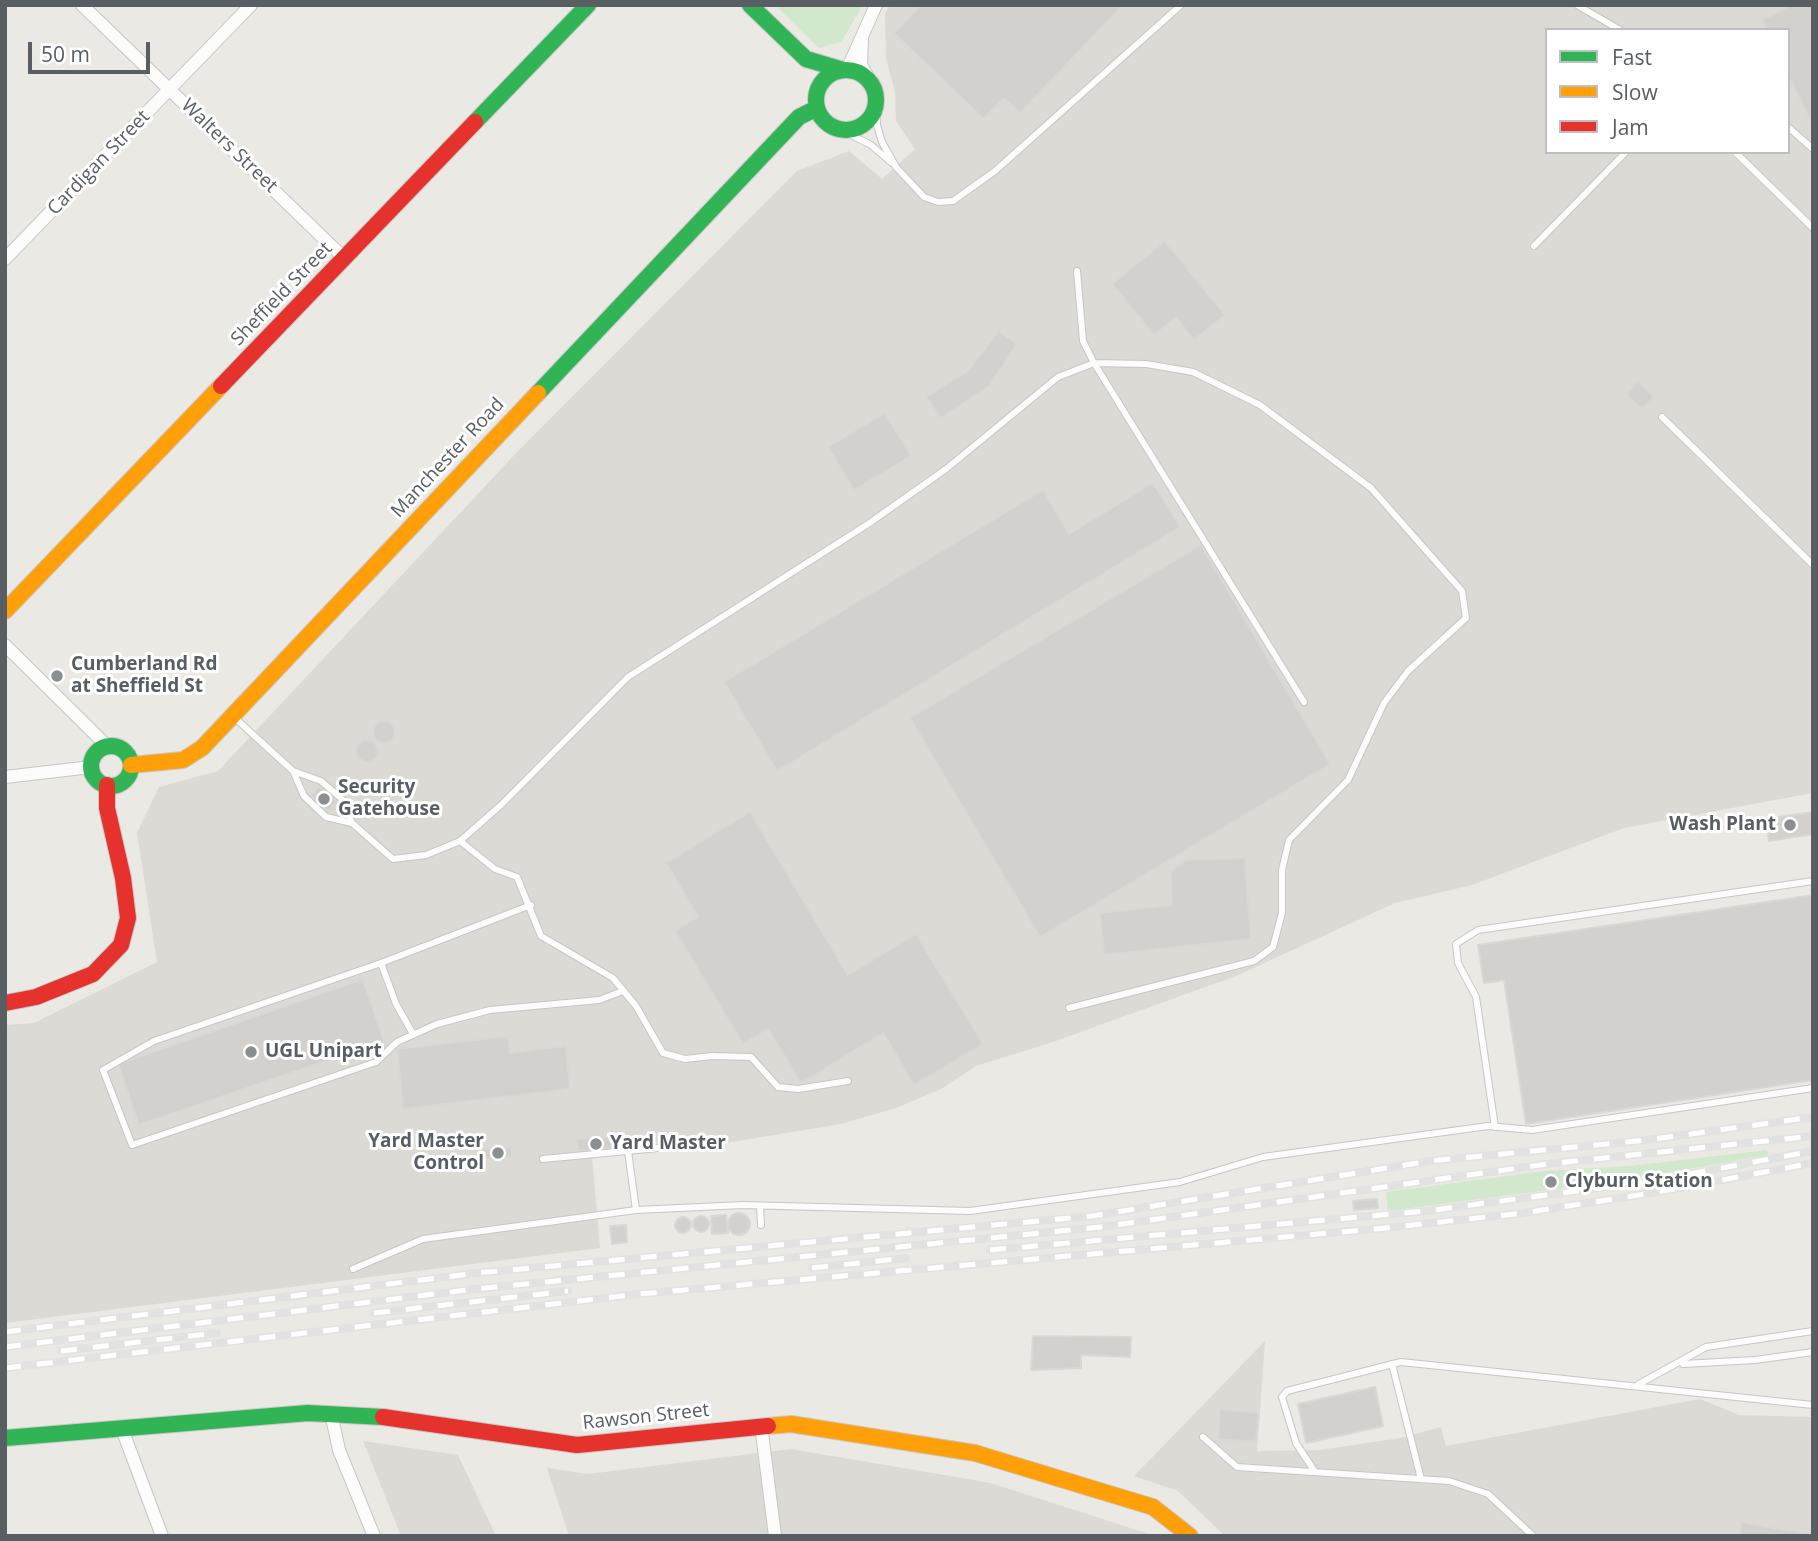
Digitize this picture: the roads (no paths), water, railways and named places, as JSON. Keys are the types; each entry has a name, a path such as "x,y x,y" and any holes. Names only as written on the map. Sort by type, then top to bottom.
{"main road":[{"name":"Sheffield Street","path":"5,611 587,5"},
{"path":"750,5 806,59 869,79 876,96 876,105 867,121 859,127 834,126 817,103 806,59"},
{"path":"817,103 825,79 845,70"},
{"name":"Manchester Road","path":"131,765 174,761 192,756 233,716 776,141 817,103"},
{"name":"Manchester Road","path":"776,141 803,125 816,122 834,126"},
{"path":"107,746 120,748 129,758 131,765 126,778 114,785 107,785 96,779 91,767 95,754 107,746"},
{"path":"5,1003 36,997 93,974 121,945 128,918 123,878 107,808 107,785"},
{"name":"Rawson Street","path":"5,1438 331,1413 383,1417 577,1445 791,1424 975,1453 1153,1507 1190,1536"}],"street":[{"name":"Walters Street","path":"82,5 345,259"},
{"name":"Cardigan Street","path":"5,259 251,5"},
{"path":"845,70 876,5"},
{"path":"863,28 860,49 862,65 869,79"},
{"path":"5,645 107,746"},
{"path":"5,777 91,767"},
{"path":"331,1413 339,1450 374,1536"},
{"path":"761,1425 775,1536"},
{"path":"122,1429 162,1536"}],"lane":[{"path":"834,126 870,145 896,167 924,197 945,202 962,196 1181,5"},
{"path":"1577,5 1617,28"},
{"path":"876,105 882,142 896,167"},
{"path":"1790,129 1813,149"},
{"path":"1534,246 1624,154"},
{"path":"1737,154 1813,228"},
{"path":"1077,271 1083,341 1094,363 1304,702"},
{"path":"233,716 293,771 321,781 343,800 352,823 393,859 426,855 460,841 501,805 628,677 868,524 946,468 1058,377 1094,363 1146,365 1193,372 1261,405 1370,488 1462,591 1466,618 1408,671 1384,703 1348,780 1289,840 1282,870 1282,913 1273,947 1254,961 1069,1008"},
{"path":"1662,417 1813,565"},
{"path":"293,771 304,796 326,817 352,823"},
{"path":"460,841 495,869 517,877 531,905 541,936 613,978 636,1006 663,1053 685,1059 721,1055 751,1057 778,1087 798,1089 848,1081"},
{"path":"1495,1128 1476,997 1458,962 1455,944 1478,930 1813,881"},
{"path":"531,905 381,963 154,1041 103,1070 132,1145 376,1062 397,1042 437,1024 491,1010 599,1000 623,991"},
{"path":"381,963 396,1004 413,1034"},
{"path":"353,1269 423,1239 636,1210 760,1206 970,1211 1180,1182 1263,1157 1488,1126 1532,1130 1813,1088"},
{"path":"543,1159 657,1148"},
{"path":"628,1151 636,1210"},
{"path":"760,1206 761,1226"},
{"path":"1637,1385 1681,1364 1706,1348 1813,1331"},
{"path":"1681,1364 1755,1360 1813,1352"},
{"path":"1315,1472 1296,1443 1282,1397 1287,1391 1401,1362 1813,1405"},
{"path":"1392,1364 1421,1479"},
{"path":"1203,1437 1237,1467 1448,1481 1488,1494 1533,1536"}],"railway":[{"path":"5,1332 477,1273 1092,1216 1430,1161 1647,1140 1813,1117"},
{"path":"5,1347 475,1289 1101,1227 1547,1164 1813,1136"},
{"path":"990,1250 1426,1211 1652,1181 1813,1151"},
{"path":"5,1368 639,1294 1386,1228 1523,1213 1652,1193 1813,1163"},
{"path":"812,1268 906,1258"},
{"path":"374,1313 568,1291"},
{"path":"61,1351 217,1333"}],"place":[{"name":"Cumberland Rd at Sheffield St","path":"57,676"},
{"name":"Security Gatehouse","path":"324,799"},
{"name":"Wash Plant","path":"1790,825"},
{"name":"UGL Unipart","path":"251,1052"},
{"name":"Yard Master","path":"596,1144"},
{"name":"Yard Master Control","path":"498,1153"},
{"name":"Clyburn Station","path":"1551,1182"}]}
